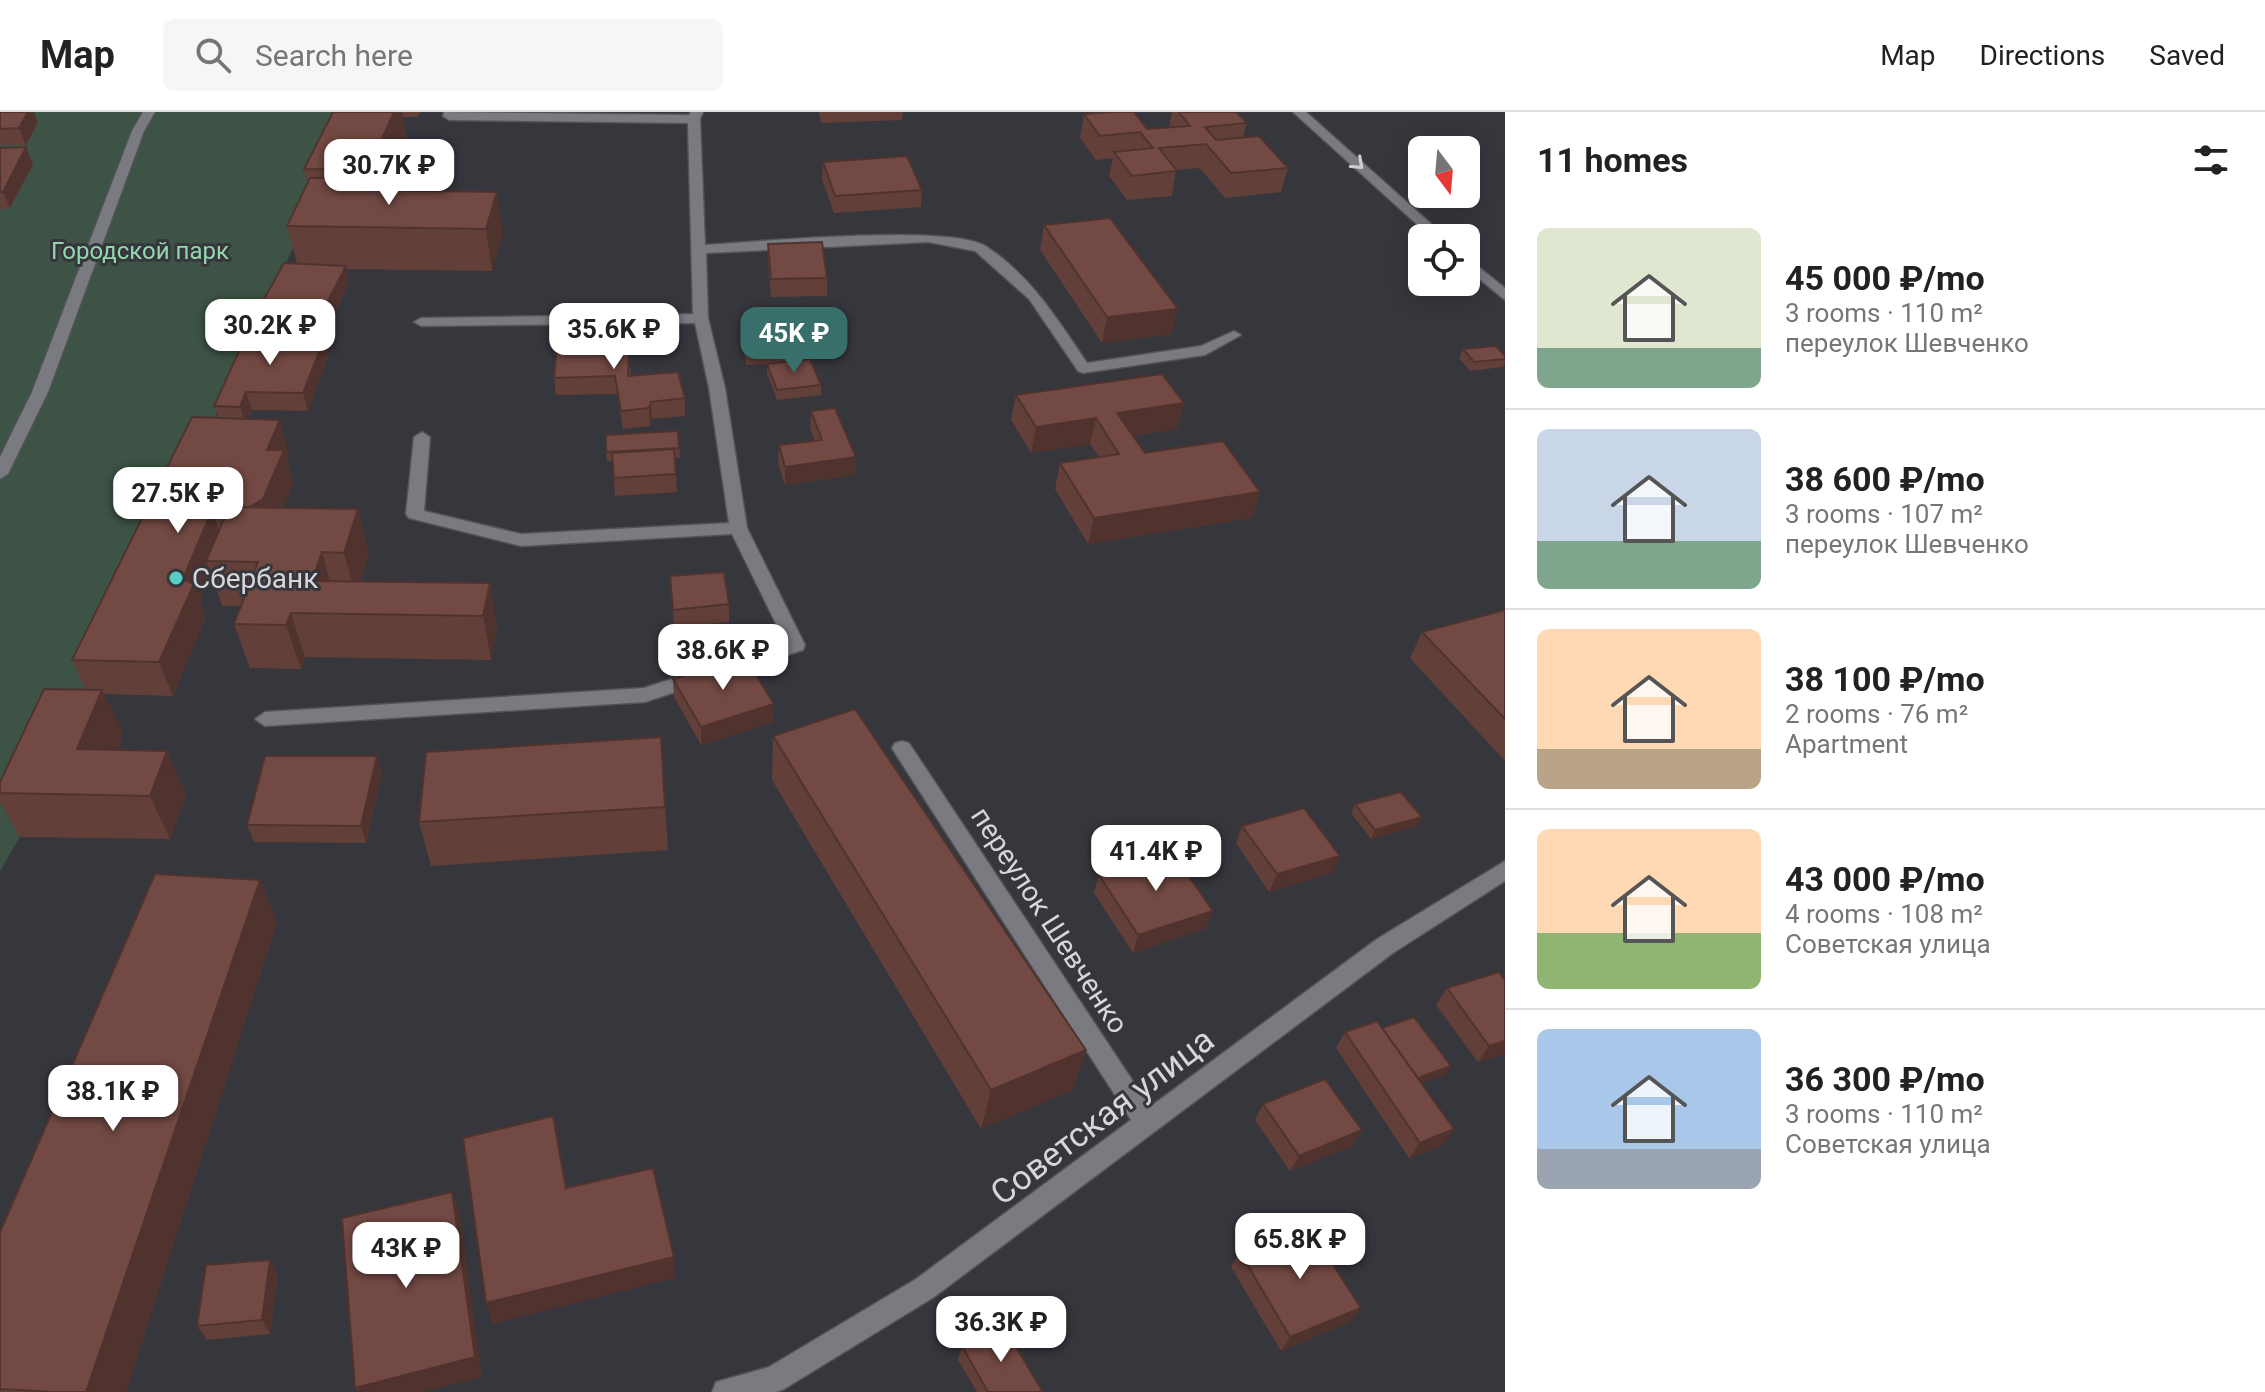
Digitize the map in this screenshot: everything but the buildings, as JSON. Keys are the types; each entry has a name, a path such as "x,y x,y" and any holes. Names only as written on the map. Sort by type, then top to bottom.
{"street":[{"path":"0,474 40,392 138,131 149,112"},
{"path":"265,719 645,695 796,645 738,528 717,388 701,318 696,116 449,116 450,112"},
{"path":"1299,112 1424,224"},
{"path":"701,249 928,238 980,248 1034,296 1083,368 1205,350 1234,335"},
{"path":"1480,274 1505,296"},
{"path":"421,322 701,318"},
{"path":"422,437 415,514 521,540 738,528"},
{"name":"переулок Шевченко","path":"902,748 1148,1125"},
{"name":"Советская улица","path":"726,1392 774,1379 925,1288 1385,946 1505,870"}],"green space":[{"name":"Городской парк","path":"0,112 356,112 20,837 0,871"}],"place":[{"name":"Сбербанк","path":"176,578"}]}
